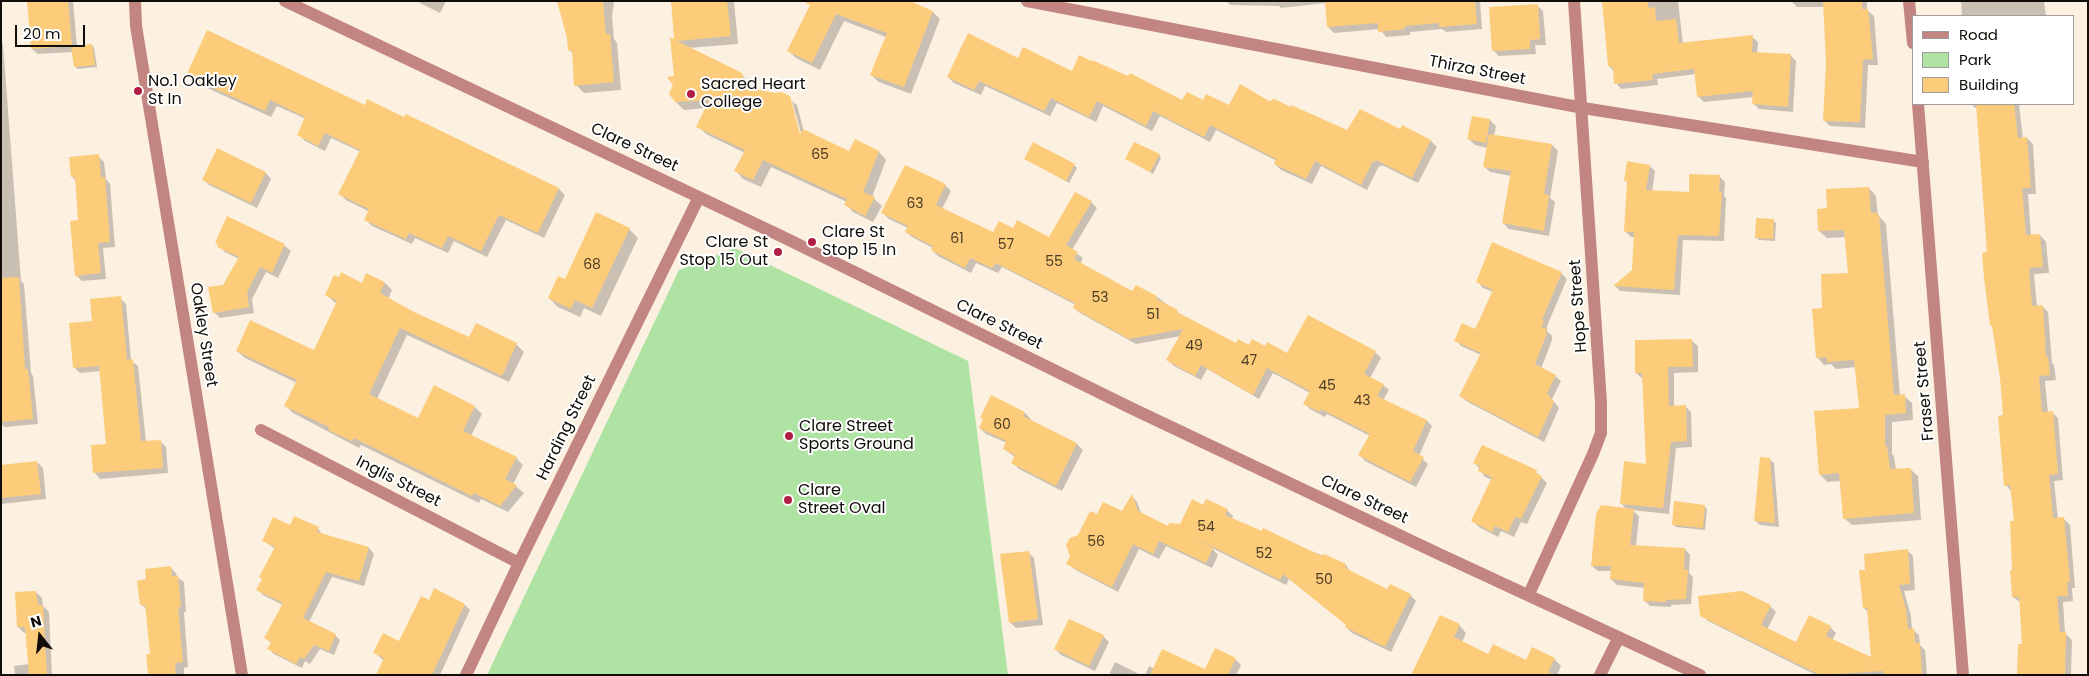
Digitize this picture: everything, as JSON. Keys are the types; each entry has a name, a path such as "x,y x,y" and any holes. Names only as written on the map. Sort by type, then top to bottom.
{"street":[{"name":"Oakley Street","path":"134,1 136,26 242,675"},
{"name":"Clare Street","path":"285,1 699,197 1133,409 1700,675"},
{"name":"Thirza Street","path":"1027,1 1583,108 1923,162"},
{"name":"Hope Street","path":"1529,594 1601,433 1601,403 1583,108 1574,1"},
{"path":"1909,1 1912,33"},
{"name":"Fraser Street","path":"1918,105 1963,675"},
{"name":"Harding Street","path":"466,675 519,562 699,197"},
{"name":"Inglis Street","path":"261,430 519,562"},
{"path":"1600,675 1619,637"}],"green space":[{"name":"Clare Street Oval","path":"735,248 968,361 1008,675 487,675 679,270"}],"building":[{"path":"27,1 68,1 72,46 31,49"},
{"path":"557,1 603,1 606,34 610,34 614,82 574,86 572,50 568,51 567,38"},
{"path":"671,1 727,1 731,36 677,41 742,73 744,82 742,86 775,93 780,92 790,96 800,134 803,129 849,151 855,139 879,151 863,192 875,197 865,216 844,205 847,199 763,160 753,180 734,171 745,150 696,127 709,100 675,102 669,94 673,85 667,77 674,76 670,37 674,39"},
{"path":"806,1 910,1 933,11 904,87 870,75 887,33 836,14 812,63 787,51 810,5"},
{"path":"1325,1 1475,1 1477,24 1439,27 1439,23 1405,26 1405,29 1378,32 1378,23 1327,27"},
{"path":"1602,1 1648,1 1648,8 1655,7 1656,21 1676,19 1679,43 1753,35 1752,52 1791,54 1788,107 1752,104 1753,91 1697,97 1694,69 1652,74 1653,80 1614,84 1613,67 1608,66"},
{"path":"1823,1 1862,1 1862,9 1868,9 1873,59 1863,60 1860,122 1823,121 1826,63"},
{"path":"1538,4 1540,39 1530,40 1530,49 1492,51 1489,7"},
{"path":"207,30 365,105 367,99 404,117 406,114 559,188 538,233 499,215 481,251 448,236 442,248 409,233 406,239 364,220 369,209 338,194 360,150 325,133 318,146 297,135 305,117 270,100 265,111 186,76"},
{"path":"968,33 1018,58 1023,47 1072,71 1079,55 1128,76 1130,73 1182,100 1187,92 1203,100 1206,94 1229,105 1240,84 1269,101 1274,99 1291,107 1291,105 1347,130 1360,109 1400,129 1402,125 1431,140 1412,178 1376,160 1375,162 1373,161 1361,185 1315,161 1306,179 1274,164 1276,159 1210,125 1204,137 1153,111 1146,126 1097,101 1089,117 1051,98 1044,111 979,81 974,90 947,77"},
{"path":"92,44 95,65 74,67 71,46"},
{"path":"1976,105 2014,105 2018,138 2027,137 2031,188 2022,188 2026,235 2040,234 2043,267 2029,268 2032,306 2043,305 2046,357 2048,357 2050,375 2039,376 2042,412 2053,411 2058,474 2049,475 2053,518 2064,517 2070,582 2067,582 2068,596 2057,596 2060,632 2066,632 2065,675 2017,675 2018,644 2022,644 2019,597 2012,597 2010,570 2012,570 2010,521 2014,521 2010,485 2004,486 1998,416 2003,415 2000,378 1992,326 1990,326 1982,253 1987,252"},
{"path":"1472,116 1490,119 1486,143 1467,139"},
{"path":"1489,134 1552,144 1544,194 1549,195 1544,231 1502,223 1511,171 1483,167"},
{"path":"1033,142 1075,164 1066,181 1024,159"},
{"path":"1134,142 1160,154 1150,172 1125,159"},
{"path":"217,148 266,172 251,203 202,180"},
{"path":"99,154 101,177 105,177 110,242 98,243 101,273 75,276 70,221 78,220 75,177 71,177 69,157"},
{"path":"1627,161 1650,165 1646,190 1689,192 1689,174 1720,175 1719,192 1722,192 1719,236 1678,235 1674,290 1613,286 1632,270 1634,232 1624,232 1627,181 1624,181"},
{"path":"905,165 946,184 936,205 993,232 999,221 1013,228 1017,220 1049,237 1075,192 1092,201 1066,245 1078,252 1074,259 1132,291 1136,285 1157,296 1156,299 1178,310 1177,312 1236,343 1238,339 1249,345 1252,339 1265,346 1267,342 1287,353 1308,315 1376,351 1364,374 1384,384 1377,396 1427,420 1413,451 1424,457 1410,482 1358,455 1370,434 1321,409 1320,412 1303,404 1310,391 1267,368 1253,395 1201,365 1195,376 1166,360 1183,329 1129,339 1073,308 1075,303 996,263 992,268 970,258 965,268 931,250 933,246 905,232 908,226 881,213"},
{"path":"1869,187 1871,213 1877,212 1877,216 1879,215 1894,395 1905,394 1906,413 1885,415 1885,445 1887,447 1890,469 1911,468 1914,513 1843,519 1839,473 1819,475 1814,411 1859,408 1854,360 1827,362 1827,357 1816,358 1812,309 1822,308 1821,274 1848,273 1844,230 1818,231 1817,209 1827,208 1826,189"},
{"path":"596,212 630,228 592,308 575,300 571,309 548,298 558,276 565,279"},
{"path":"227,216 285,244 272,273 260,267 247,292 249,307 213,313 208,287 223,285 239,257 217,247 218,245 215,243"},
{"path":"1756,218 1774,219 1773,239 1755,238"},
{"path":"1492,242 1562,272 1542,320 1544,321 1541,327 1547,329 1547,333 1535,364 1556,375 1547,393 1554,402 1538,437 1459,396 1481,353 1454,341 1462,323 1475,329 1493,290 1476,282"},
{"path":"341,272 362,283 366,273 385,282 380,293 414,312 469,337 476,323 517,343 502,376 400,328 369,394 418,418 434,385 475,406 463,431 517,457 505,479 517,485 500,506 474,493 472,496 354,438 352,441 328,430 329,427 284,406 297,380 236,351 250,320 314,350 337,301 325,295 334,275 339,277"},
{"path":"19,277 25,369 28,369 33,419 1,422 1,278"},
{"path":"121,296 127,360 133,359 141,441 161,440 163,468 93,473 91,445 106,444 99,366 73,368 69,323 92,321 90,299"},
{"path":"1692,339 1693,367 1668,367 1669,406 1686,405 1687,441 1671,442 1663,508 1620,504 1624,461 1646,464 1642,373 1635,373 1635,340"},
{"path":"991,395 1025,412 1023,416 1077,443 1056,486 1011,463 1015,455 1003,449 1006,441 979,428 983,419 980,418"},
{"path":"1482,445 1537,470 1536,473 1542,476 1521,519 1515,517 1508,532 1495,526 1492,532 1471,521 1492,477 1478,471 1480,466 1473,463"},
{"path":"1760,457 1770,458 1775,523 1754,521"},
{"path":"37,461 41,494 1,498 1,465"},
{"path":"1132,494 1138,511 1168,526 1169,523 1180,524 1192,499 1203,505 1206,499 1228,509 1225,515 1262,531 1263,528 1322,556 1324,554 1346,564 1345,568 1387,589 1390,584 1411,594 1385,647 1345,627 1346,625 1283,574 1280,580 1193,537 1213,548 1206,563 1159,541 1153,554 1133,544 1112,587 1066,564 1070,556 1066,545 1070,538 1078,535 1090,511 1097,514 1103,502 1122,511"},
{"path":"1674,501 1705,505 1703,528 1672,525"},
{"path":"1601,505 1634,509 1630,545 1685,548 1684,569 1688,570 1686,599 1666,600 1666,602 1643,601 1644,583 1610,579 1611,566 1591,566 1596,514"},
{"path":"294,516 319,527 317,532 369,547 359,581 326,572 303,618 336,634 329,651 314,645 304,659 300,657 296,664 267,649 271,642 264,638 283,603 256,590 262,579 259,577 275,547 262,541 273,517 290,525"},
{"path":"1908,549 1910,584 1899,585 1906,609 1908,629 1914,628 1915,643 1920,643 1922,675 1884,675 1883,671 1820,675 1700,616 1698,596 1742,591 1771,605 1761,625 1796,642 1809,615 1831,626 1826,636 1871,657 1867,608 1863,608 1859,570 1865,570 1864,554"},
{"path":"1029,551 1038,619 1009,623 1000,554"},
{"path":"171,566 172,576 178,576 181,607 178,607 183,662 175,663 176,675 148,675 146,654 150,654 145,605 140,605 137,581 146,579 145,569"},
{"path":"434,588 465,604 432,675 376,675 384,658 373,653 383,633 399,641 421,596 429,600"},
{"path":"36,591 38,605 43,605 47,675 29,675 25,627 17,627 15,592"},
{"path":"1440,615 1460,624 1454,637 1488,654 1493,644 1526,660 1532,647 1555,658 1548,672 1555,675 1411,675"},
{"path":"1069,619 1104,635 1089,666 1054,649"},
{"path":"1215,648 1236,658 1228,675 1150,675 1162,649 1205,669"}],"place":[{"name":"No.1 Oakley St In","path":"138,91"},
{"name":"Sacred Heart College","path":"691,94"},
{"name":"Clare St Stop 15 In","path":"812,242"},
{"name":"Clare St Stop 15 Out","path":"778,252"},
{"name":"Clare Street Sports Ground","path":"789,436"},
{"name":"Clare Street Oval","path":"788,500"}]}
